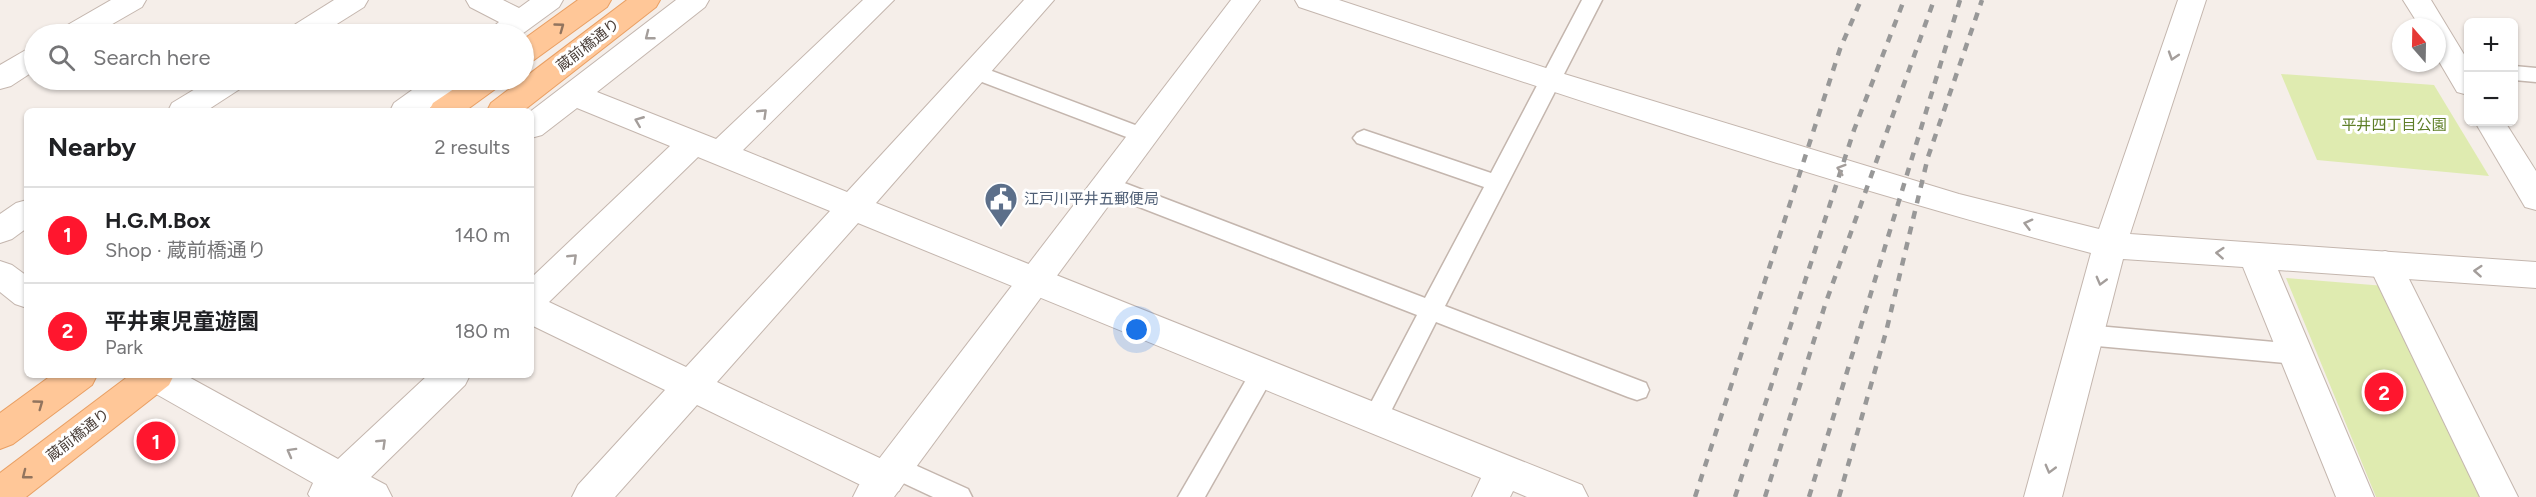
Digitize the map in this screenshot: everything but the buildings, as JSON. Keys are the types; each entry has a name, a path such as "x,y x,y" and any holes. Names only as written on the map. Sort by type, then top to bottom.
{"main road":[{"name":"蔵前橋通り","path":"534,46 597,0"},
{"name":"蔵前橋通り","path":"534,86 637,7"},
{"path":"448,108 473,90"},
{"name":"蔵前橋通り","path":"506,108 529,90"},
{"path":"0,433 75,378"},
{"name":"蔵前橋通り","path":"0,495 151,378"}],"street":[{"path":"91,24 132,0"},
{"path":"317,24 354,0"},
{"path":"480,0 507,24"},
{"path":"517,24 549,0"},
{"path":"534,125 695,0"},
{"path":"534,296 880,0"},
{"path":"591,497 1040,0"},
{"path":"534,310 884,481 1246,0"},
{"path":"1309,0 1550,80 1959,206 2110,246 2536,275"},
{"path":"2043,497 2110,246 2192,0"},
{"path":"2417,0 2428,18"},
{"path":"2446,46 2464,74"},
{"path":"1,77 24,64"},
{"path":"188,108 216,90"},
{"path":"409,108 433,90"},
{"path":"575,95 1375,418 1498,484 1569,497"},
{"path":"2492,126 2536,198"},
{"path":"0,230 24,214"},
{"path":"2255,255 2355,497"},
{"path":"2385,264 2499,497"},
{"path":"0,274 24,292"},
{"path":"160,378 346,492 449,378"}],"lane":[{"path":"1375,418 1592,0"},
{"path":"976,72 1144,136"},
{"path":"2518,73 2536,75"},
{"path":"1364,138 1496,183"},
{"path":"1106,185 1637,390"},
{"path":"2086,335 2296,354"},
{"path":"1191,497 1263,374"},
{"path":"884,481 959,497"}],"green space":[{"name":"平井四丁目公園","path":"2281,74 2434,85 2489,176 2317,160"},
{"path":"2286,278 2385,286 2488,497 2376,497"}],"railway":[{"path":"1695,497 1840,49 1861,0"},
{"path":"1735,497 1854,130 1904,0"},
{"path":"1765,497 1825,305 1934,0"},
{"path":"1809,497 1960,0"},
{"path":"1839,497 1886,332 1928,157 1982,0"}],"place":[{"name":"江戸川平井五郵便局","path":"1001,228"},
{"name":"平井東児童遊園","path":"2384,392"},
{"name":"H.G.M.Box","path":"156,441"}]}
